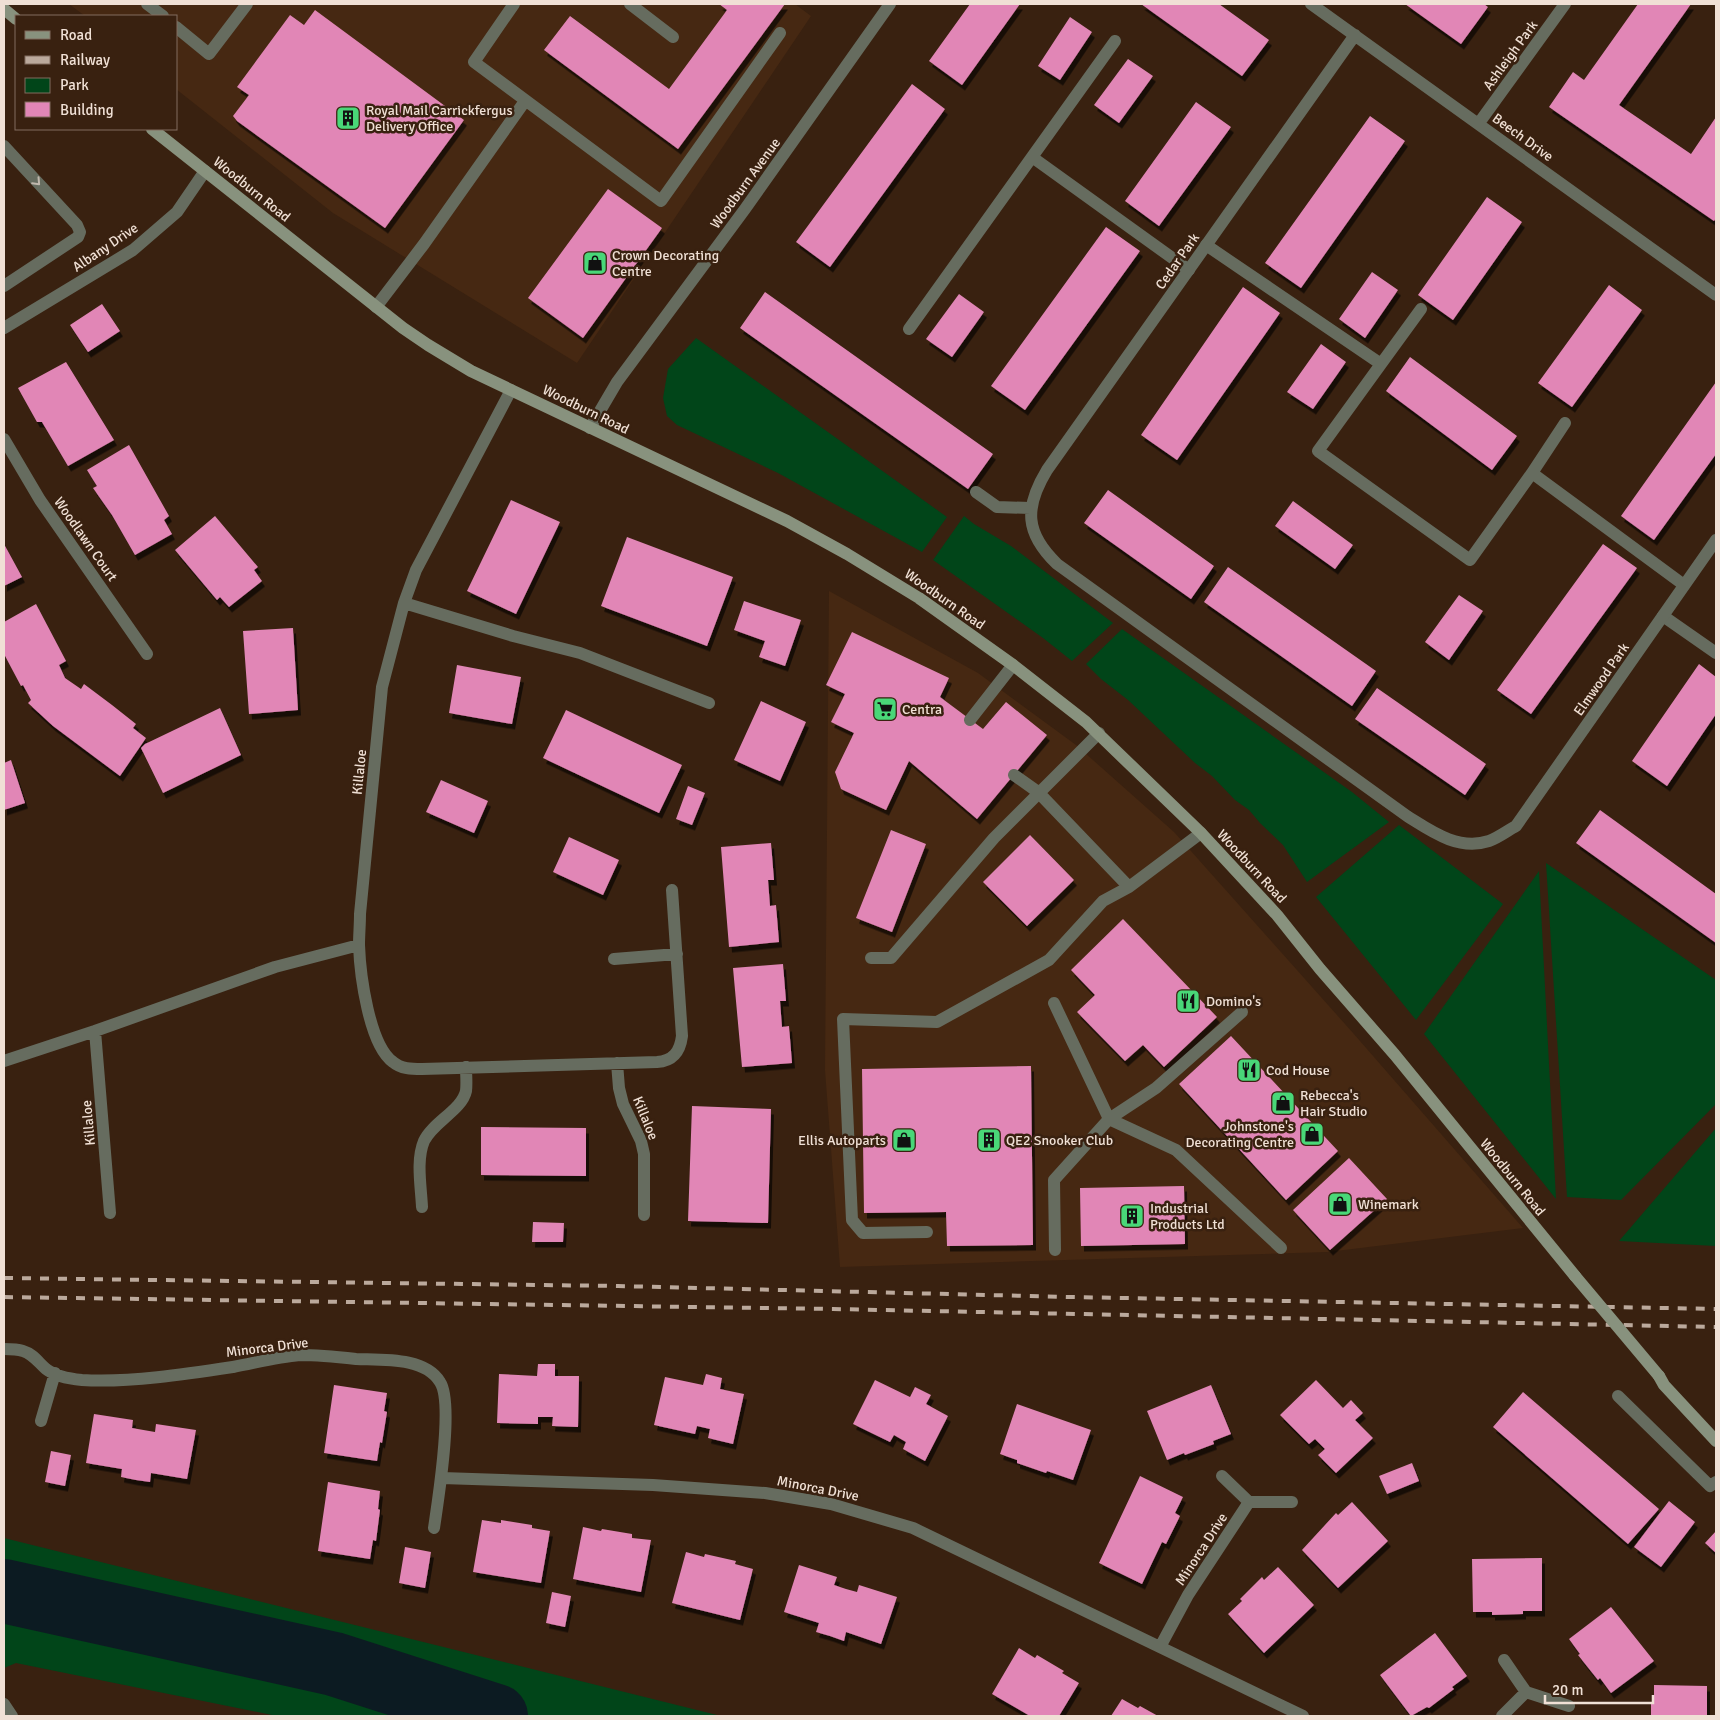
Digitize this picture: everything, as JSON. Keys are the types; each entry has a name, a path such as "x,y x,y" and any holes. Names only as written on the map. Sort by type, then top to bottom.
{"street":[{"path":"147,4 162,15"},
{"path":"178,29 209,54 247,4"},
{"path":"514,4 474,62 661,201 780,33"},
{"path":"630,4 673,37"},
{"name":"Woodburn Avenue","path":"590,428 617,382 746,209 890,4"},
{"name":"Beech Drive","path":"1311,4 1716,294"},
{"name":"Ashleigh Park","path":"1479,123 1565,4"},
{"path":"4,9 15,18"},
{"name":"Cedar Park","path":"1030,508 1037,488 1047,470 1355,35"},
{"path":"910,329 1115,41"},
{"path":"376,307 424,244 525,101"},
{"name":"Woodburn Road","path":"153,130 376,307 428,345 470,371 556,410 787,521 848,554 905,588 1013,665 1099,734 1201,834 1277,915 1664,1385 1716,1441"},
{"path":"4,146 77,225 80,232 78,236 4,286"},
{"path":"1032,157 1189,270"},
{"name":"Albany Drive","path":"4,328 132,250 177,212 204,171"},
{"path":"1206,246 1381,364"},
{"path":"1422,309 1318,451 1470,560 1565,423"},
{"name":"Killaloe","path":"511,390 416,570 404,603 382,687 359,945 366,999 371,1020 383,1051 388,1058 401,1067 411,1069 664,1061 673,1057 680,1048 682,1028 672,890"},
{"name":"Woodlawn Court","path":"4,439 40,500 147,654"},
{"path":"1532,473 1684,585"},
{"path":"976,492 997,507 1030,508"},
{"name":"Elmwood Park","path":"1030,508 1035,534 1044,551 1057,564 1407,816 1434,833 1453,842 1477,843 1489,841 1516,826 1716,540"},
{"path":"404,603 513,636 580,652 709,703"},
{"path":"1663,616 1716,653"},
{"path":"970,720 1013,665"},
{"path":"871,958 891,958 994,838 1038,792 1099,734"},
{"path":"1014,774 1038,792 1129,887"},
{"path":"927,1232 863,1233 852,1220 843,1019 937,1022 1049,960 1103,901 1129,887 1201,834"},
{"path":"4,1061 275,967 359,945"},
{"path":"614,959 677,954"},
{"path":"1054,1002 1109,1119 1176,1150 1281,1248"},
{"path":"1055,1250 1054,1180 1109,1119 1156,1088 1242,1012"},
{"name":"Killaloe","path":"95,1031 110,1213"},
{"name":"Killaloe","path":"617,1063 619,1088 623,1104 641,1141 644,1154 644,1215"},
{"path":"422,1207 420,1158 422,1147 431,1131 464,1096 466,1090 466,1067"},
{"name":"Minorca Drive","path":"4,1349 23,1351 33,1356 45,1368 55,1373 82,1380 125,1379 231,1367 300,1356 415,1364 425,1367 434,1374 444,1391 442,1478 434,1528"},
{"path":"41,1421 55,1373"},
{"path":"1618,1396 1710,1486 1716,1482"},
{"path":"1222,1476 1249,1502 1292,1502"},
{"name":"Minorca Drive","path":"442,1478 662,1486 765,1493 831,1504 913,1528 1303,1716"},
{"name":"Minorca Drive","path":"1160,1647 1188,1595 1249,1502"},
{"path":"1504,1660 1526,1692 1569,1706"},
{"path":"1502,1716 1526,1692"},
{"path":"4,1704 12,1716"}],"shaded area":[{"path":"69,4 795,4 811,16 577,363 333,213 178,91 178,15 84,15"},
{"path":"829,591 978,673 1076,745 1174,832 1523,1228 1328,1252 840,1267 825,1070"}],"green space":[{"path":"696,338 947,517 922,552 778,473 677,425 667,416 663,398 668,369"},
{"path":"964,516 1011,546 1113,623 1072,661 1043,638 933,560"},
{"path":"1122,629 1352,792 1389,822 1307,882 1283,845 1249,810 1235,800 1212,776 1195,763 1128,700 1101,679 1086,664"},
{"path":"1399,825 1503,904 1416,1020 1316,897"},
{"path":"1546,863 1716,980 1716,1104 1621,1200 1567,1197"},
{"path":"1539,871 1556,1199 1424,1034"},
{"path":"1716,1128 1716,1246 1619,1241"},
{"path":"4,1538 721,1716 277,1716 16,1663 4,1668"}],"building":[{"path":"719,4 785,4 678,149 544,50 570,16 669,89 727,10"},
{"path":"970,4 1020,4 962,85 929,61"},
{"path":"1141,4 1219,4 1269,40 1242,76"},
{"path":"1405,4 1484,4 1488,7 1461,44"},
{"path":"1638,4 1691,4 1619,105 1691,154 1716,117 1716,218 1714,221 1549,107 1573,72 1584,80"},
{"name":"Royal Mail Carrickfergus Delivery Office","path":"315,10 464,120 385,228 237,121 233,116 249,95 237,87 290,15 304,25"},
{"path":"1070,17 1092,32 1060,80 1038,66"},
{"path":"1128,59 1153,76 1119,123 1094,105"},
{"path":"912,84 945,109 830,267 796,242"},
{"path":"1196,102 1231,127 1159,226 1125,201"},
{"path":"1370,116 1405,141 1301,288 1265,263"},
{"name":"Crown Decorating Centre","path":"608,189 662,228 583,338 528,298"},
{"path":"1487,197 1522,222 1453,320 1418,295"},
{"path":"1106,227 1140,251 1025,410 991,386"},
{"path":"1372,272 1398,290 1365,338 1339,319"},
{"path":"1609,285 1642,310 1572,407 1538,383"},
{"path":"1243,287 1280,313 1177,460 1141,435"},
{"path":"765,292 993,454 968,489 740,328"},
{"path":"959,294 984,312 952,357 926,339"},
{"path":"102,304 120,331 88,352 70,325"},
{"path":"1321,344 1346,362 1313,409 1287,392"},
{"path":"1410,357 1517,436 1492,470 1386,391"},
{"path":"66,362 114,440 68,466 42,422 37,422 18,388"},
{"path":"1716,382 1716,454 1654,540 1621,516"},
{"path":"129,445 169,516 164,520 172,534 135,555 112,515 93,488 97,486 87,470"},
{"path":"1108,490 1214,566 1191,599 1084,523"},
{"path":"511,500 560,522 516,614 467,591"},
{"path":"1293,501 1353,545 1335,569 1275,526"},
{"path":"215,516 258,567 254,570 262,581 229,607 220,597 217,600 175,550"},
{"path":"627,537 733,577 707,646 601,606"},
{"path":"4,544 22,577 4,586"},
{"path":"1603,544 1637,568 1531,714 1497,690"},
{"path":"1228,567 1376,671 1352,706 1204,602"},
{"path":"1459,595 1483,611 1449,660 1425,642"},
{"path":"744,601 801,620 785,666 759,657 765,641 734,630"},
{"path":"36,604 66,661 59,665 65,678 81,689 84,684 136,724 133,728 146,738 120,776 53,726 28,703 31,700 23,685 21,686 4,654 4,622"},
{"path":"293,628 298,710 249,714 243,631"},
{"path":"852,632 949,678 940,697 983,729 1006,702 1047,735 977,819 909,761 886,810 841,789 835,772 854,733 831,722 845,694 826,685"},
{"path":"1699,664 1716,677 1716,714 1667,786 1632,761"},
{"path":"457,665 521,677 512,724 449,713"},
{"path":"1377,688 1486,764 1465,795 1355,719"},
{"path":"761,701 806,722 780,781 734,760"},
{"path":"220,708 241,755 163,793 141,748 145,744"},
{"path":"566,710 682,765 659,813 543,758"},
{"path":"11,760 25,803 4,810 4,763"},
{"path":"441,780 488,801 474,833 426,812"},
{"path":"688,786 705,793 692,825 676,819"},
{"path":"1600,810 1716,894 1716,943 1576,843"},
{"path":"891,830 926,844 892,932 856,918"},
{"path":"1030,835 1074,880 1027,926 983,882"},
{"path":"569,837 619,860 603,895 553,872"},
{"path":"771,843 774,880 768,880 770,906 776,905 779,942 729,947 721,847"},
{"path":"1123,919 1217,1017 1164,1067 1143,1045 1125,1061 1077,1012 1095,995 1071,970"},
{"path":"783,964 786,1001 780,1001 782,1027 789,1026 792,1063 742,1067 733,968"},
{"path":"1231,1036 1338,1151 1286,1200 1179,1084"},
{"path":"1031,1066 1033,1245 947,1246 946,1212 864,1213 862,1069"},
{"path":"692,1106 771,1109 768,1223 688,1221"},
{"path":"481,1127 586,1128 586,1176 481,1175"},
{"name":"Winemark","path":"1349,1158 1387,1199 1330,1250 1293,1210"},
{"name":"Industrial Products Ltd","path":"1184,1186 1185,1244 1081,1246 1080,1188"},
{"path":"533,1222 564,1223 563,1242 532,1242"},
{"path":"538,1364 555,1364 555,1376 579,1376 578,1427 552,1426 553,1417 538,1417 538,1424 497,1423 499,1374 537,1376"},
{"path":"706,1374 722,1378 720,1389 744,1394 733,1444 708,1438 710,1429 697,1426 695,1434 654,1425 665,1377 703,1385"},
{"path":"875,1380 910,1397 915,1387 931,1395 926,1404 948,1416 925,1461 903,1449 906,1442 894,1435 890,1442 853,1424"},
{"path":"1316,1380 1343,1408 1351,1400 1363,1413 1355,1420 1373,1438 1336,1473 1318,1455 1325,1449 1315,1439 1309,1444 1280,1415"},
{"path":"334,1385 387,1393 384,1411 387,1412 377,1461 324,1453"},
{"path":"1211,1385 1231,1434 1213,1441 1214,1444 1167,1460 1147,1411"},
{"path":"1523,1392 1659,1509 1628,1544 1493,1427"},
{"path":"1017,1404 1091,1430 1073,1480 1017,1463 1017,1460 1000,1454"},
{"path":"94,1414 133,1420 132,1428 155,1432 156,1424 196,1430 187,1479 151,1473 150,1482 136,1480 121,1477 122,1469 86,1463"},
{"path":"51,1451 71,1455 65,1486 45,1482"},
{"path":"1412,1463 1419,1481 1387,1494 1379,1476"},
{"path":"1140,1476 1183,1497 1175,1513 1180,1516 1166,1544 1162,1542 1142,1584 1099,1563"},
{"path":"328,1482 380,1491 378,1509 380,1510 376,1541 373,1540 370,1559 318,1551"},
{"path":"1669,1501 1695,1522 1661,1567 1634,1547"},
{"path":"1352,1502 1388,1541 1338,1588 1302,1550 1336,1513 1338,1515"},
{"path":"482,1520 501,1523 501,1520 532,1525 532,1528 550,1531 541,1583 473,1572"},
{"path":"583,1527 632,1534 632,1538 651,1540 641,1592 573,1579"},
{"path":"1716,1531 1716,1553 1705,1543"},
{"path":"405,1547 431,1552 425,1588 399,1583"},
{"path":"686,1552 704,1557 705,1554 736,1561 735,1564 753,1569 740,1620 672,1603"},
{"path":"1542,1558 1542,1611 1523,1611 1523,1614 1492,1615 1492,1612 1473,1612 1472,1559"},
{"path":"799,1565 837,1577 834,1585 846,1589 857,1592 859,1585 897,1597 881,1644 846,1632 844,1641 816,1632 819,1623 784,1612"},
{"path":"1278,1567 1314,1605 1264,1653 1228,1614 1242,1601 1240,1599 1262,1577 1264,1580"},
{"path":"552,1592 571,1596 565,1627 546,1623"},
{"path":"1611,1607 1654,1661 1611,1693 1600,1678 1598,1680 1578,1655 1580,1654 1569,1639"},
{"path":"1435,1633 1467,1676 1452,1687 1454,1689 1429,1708 1427,1707 1411,1716 1380,1675"},
{"path":"1019,1648 1035,1658 1037,1655 1064,1671 1062,1673 1079,1683 1059,1716 1030,1716 992,1694"},
{"path":"1654,1685 1707,1686 1707,1716 1651,1716 1651,1703 1654,1704"},
{"path":"1122,1699 1138,1708 1140,1706 1158,1716 1111,1716"}],"waterway":[{"path":"4,1591 334,1664 496,1716"}],"railway":[{"path":"4,1278 618,1286 1070,1297 1716,1309"},
{"path":"4,1297 833,1309 1716,1327"}],"place":[{"name":"Royal Mail Carrickfergus Delivery Office","path":"348,118"},
{"name":"Crown Decorating Centre","path":"595,263"},
{"name":"Centra","path":"885,709"},
{"name":"Domino's","path":"1188,1001"},
{"name":"Cod House","path":"1249,1070"},
{"name":"Rebecca's Hair Studio","path":"1283,1103"},
{"name":"Johnstone's Decorating Centre","path":"1312,1134"},
{"name":"Ellis Autoparts","path":"904,1140"},
{"name":"QE2 Snooker Club","path":"989,1140"},
{"name":"Winemark","path":"1340,1204"},
{"name":"Industrial Products Ltd","path":"1132,1216"}]}
